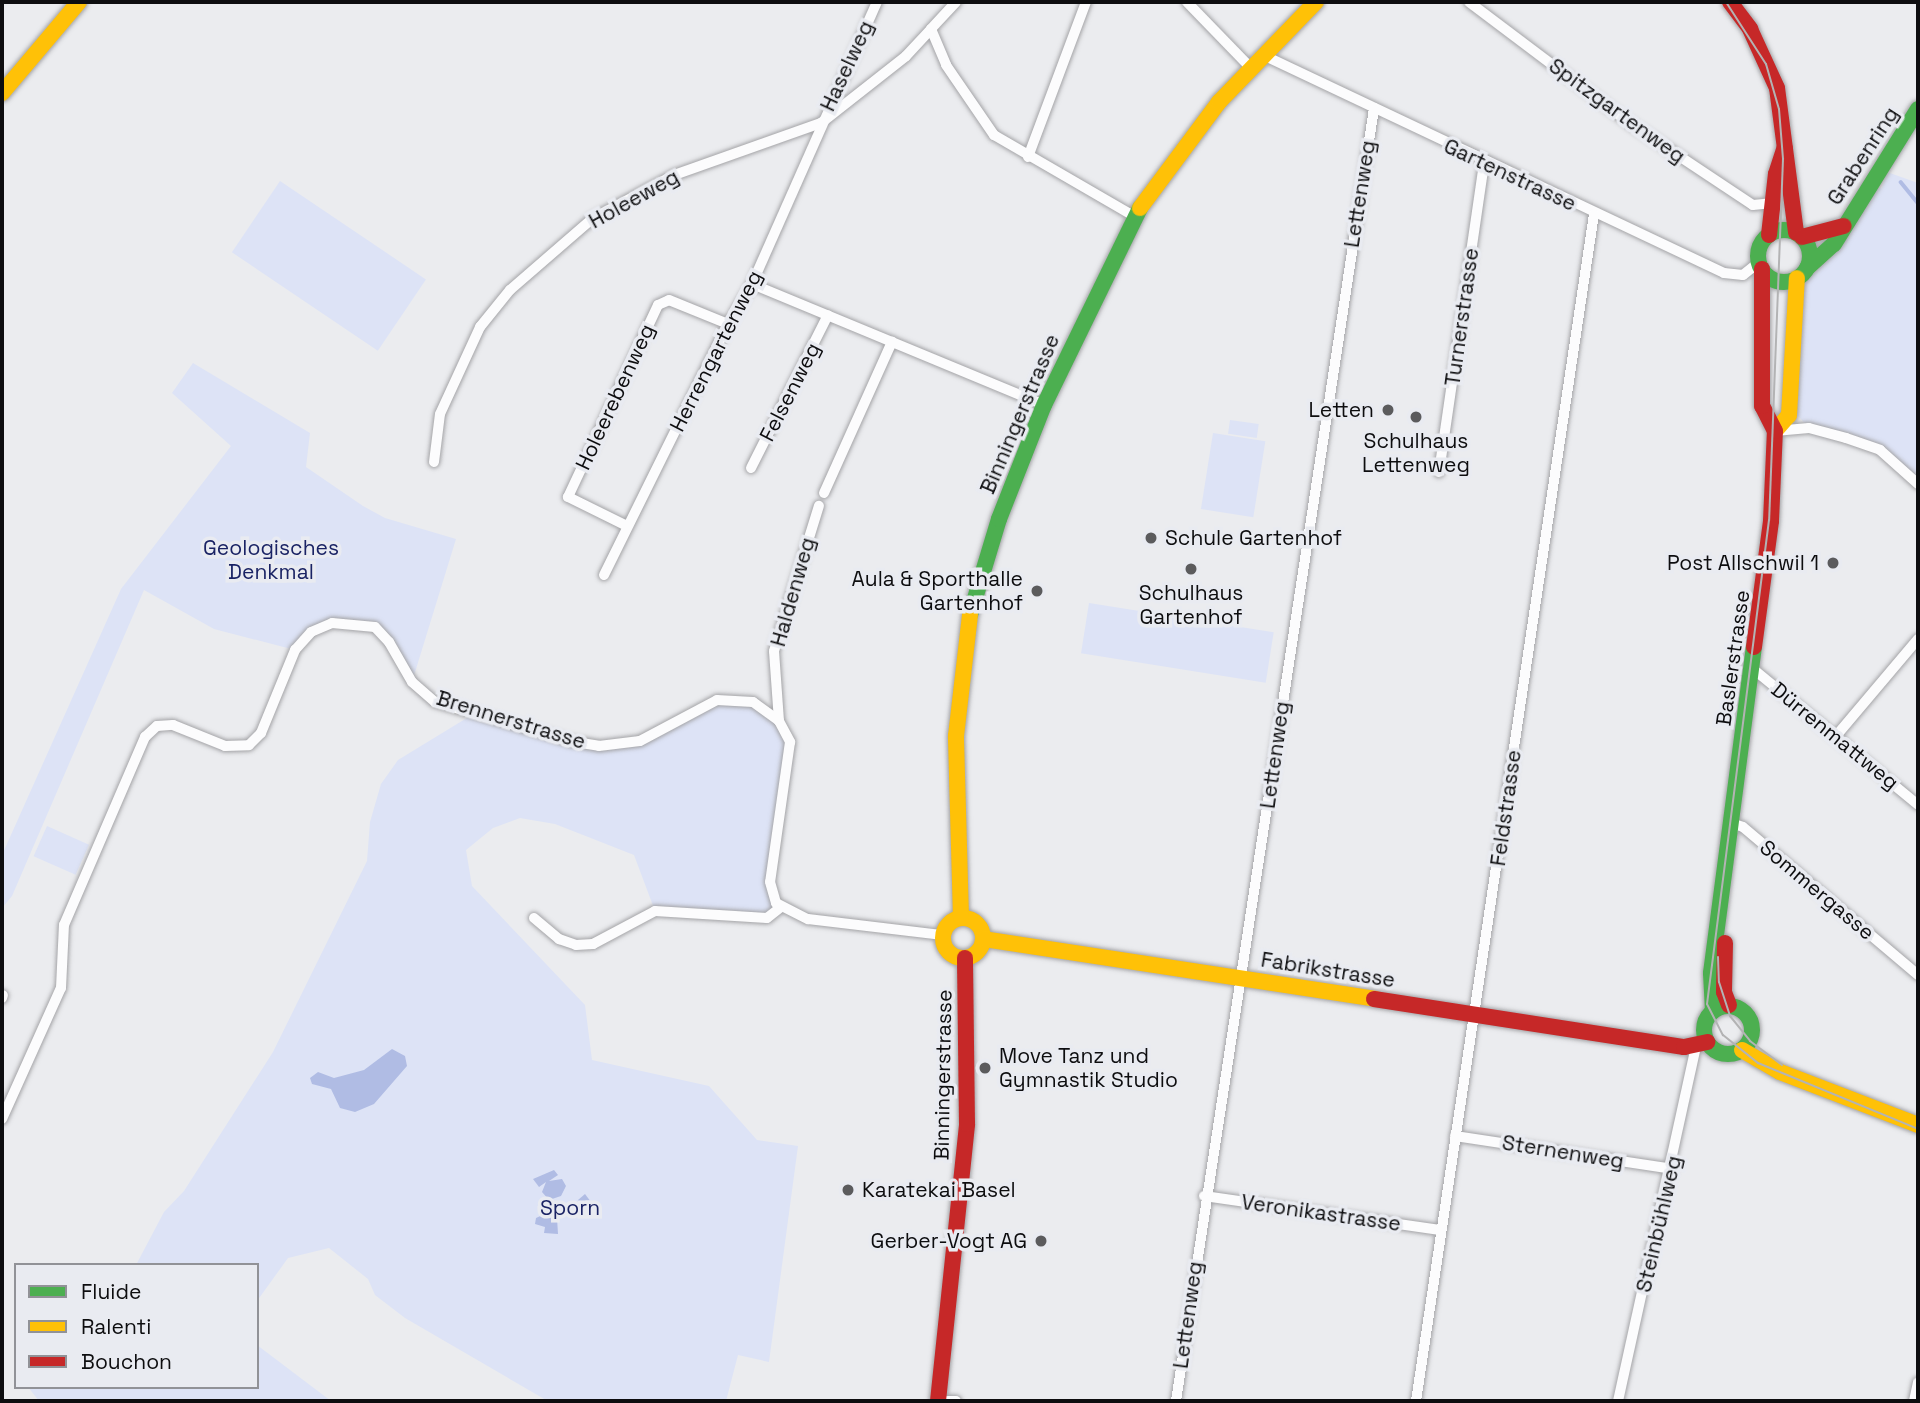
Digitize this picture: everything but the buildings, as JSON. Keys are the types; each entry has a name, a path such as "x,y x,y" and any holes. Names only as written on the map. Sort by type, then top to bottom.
{"street":[{"path":"2,93 79,2"},
{"name":"Holeeweg","path":"434,462 440,414 480,327 510,290 592,219 674,175 821,123 906,56 956,2"},
{"path":"1028,158 1086,2"},
{"path":"1187,2 1251,68"},
{"name":"Binningerstrasse","path":"961,918 956,736 969,619 988,548 1044,405 1134,216 1219,102 1316,2"},
{"name":"Spitzgartenweg","path":"1469,2 1631,124 1754,205 1771,203"},
{"path":"1730,2 1767,63 1782,109 1785,148 1799,235 1809,252 1802,273 1777,281 1760,266 1759,247 1769,235 1783,230 1799,235"},
{"name":"Haselweg","path":"821,123 875,6"},
{"path":"931,29 946,65 994,135 1028,158 1134,216"},
{"name":"Gartenstrasse","path":"1263,55 1594,215 1724,273 1743,275 1760,266"},
{"name":"Lettenweg","path":"1176,1401 1204,1196 1241,978 1374,108"},
{"name":"Grabenring","path":"1802,273 1834,244 1918,109"},
{"name":"Herrengartenweg","path":"604,575 727,324 752,284 821,123"},
{"path":"1769,235 1771,203 1785,148"},
{"name":"Turnerstrasse","path":"1439,472 1484,162"},
{"name":"Feldstrasse","path":"1416,1401 1439,1230 1476,1014 1594,215"},
{"name":"Grabenring","path":"1799,235 1844,226"},
{"name":"Baslerstrasse","path":"1760,266 1762,406 1766,421 1774,431"},
{"name":"Baslerstrasse","path":"1713,1011 1711,973 1767,570 1774,431 1789,415 1802,273"},
{"name":"Felsenweg","path":"752,284 1044,405"},
{"name":"Holeerebenweg","path":"627,526 568,497 658,305 669,300 727,324"},
{"name":"Felsenweg","path":"751,468 828,315"},
{"path":"824,493 892,342"},
{"path":"1774,431 1809,428 1880,450 1918,484"},
{"name":"Haldenweg","path":"779,721 774,651 819,506"},
{"name":"Brennerstrasse","path":"14,1089 61,988 64,925 150,730 173,724 225,746 249,745 261,733 295,650 311,632 332,623 375,627 389,642 412,682 435,702 569,741 599,746 640,741 717,700 753,702 779,721"},
{"path":"1836,736 1918,639"},
{"name":"Dürrenmattweg","path":"1752,668 1918,805"},
{"path":"779,721 790,742 790,761 770,882 780,908 808,919 943,935"},
{"name":"Sommergasse","path":"1729,849 1734,824 1743,827 1918,975"},
{"name":"Baslerstrasse","path":"1729,849 1723,962 1730,1005"},
{"path":"534,918 559,939 576,945 593,944 655,911 767,918 780,908"},
{"path":"961,918 975,921 984,939 980,950 965,958 948,952 943,935 949,923 961,918"},
{"name":"Fabrikstrasse","path":"984,939 1666,1042 1702,1039"},
{"name":"Binningerstrasse","path":"938,1401 967,1124 965,958"},
{"path":"1730,1005 1746,1014 1746,1044 1720,1053 1702,1039 1713,1011 1730,1005"},
{"name":"Steinbühlweg","path":"1618,1401 1702,1039"},
{"path":"1746,1044 1807,1082 1918,1125"},
{"path":"2,1084 14,1089 2,1119"},
{"name":"Sternenweg","path":"1455,1136 1672,1169"},
{"name":"Veronikastrasse","path":"1204,1196 1439,1230"},
{"path":"1914,1401 1918,1382"},
{"path":"948,1401 956,1401"}],"green space":[{"path":"1887,172 1918,183 1918,484 1880,450 1809,428 1790,407 1797,278 1868,190 1882,188"},
{"path":"280,181 426,279 378,351 232,252"},
{"name":"Geologisches Denkmal","path":"193,363 310,433 306,467 363,506 385,518 456,539 412,682 374,627 332,623 295,650 214,629 144,590 12,896 2,908 2,855 121,589 231,446 172,393"},
{"path":"1230,420 1259,424 1257,438 1228,434"},
{"path":"1213,433 1265,441 1253,517 1201,509"},
{"path":"1089,603 1274,632 1266,683 1081,653"},
{"name":"Sporn","path":"738,698 771,712 790,742 770,882 780,908 767,918 655,911 634,855 555,824 520,818 493,828 466,850 472,886 585,1005 592,1060 709,1086 757,1140 798,1146 769,1362 738,1355 726,1401 546,1400 405,1318 375,1295 368,1279 329,1248 288,1258 259,1298 259,1263 137,1263 164,1212 184,1191 273,1052 367,861 370,822 381,784 398,760 475,713 569,741 640,741 687,713"},
{"path":"47,826 89,845 76,875 34,856"},
{"path":"259,1347 331,1401 39,1401 30,1389 259,1389"}],"water":[{"path":"392,1049 405,1056 407,1066 374,1104 355,1112 340,1108 331,1089 312,1084 310,1078 318,1072 334,1078 364,1070"},
{"path":"554,1170 558,1175 549,1181 562,1179 566,1186 561,1196 549,1200 542,1192 546,1182 539,1187 533,1179"},
{"path":"585,1194 597,1210 574,1218 578,1200"},
{"path":"547,1213 557,1218 558,1234 544,1233 545,1227 535,1224 536,1218"}],"waterway":[{"path":"1901,182 1918,203"}],"tram line":[{"path":"1726,2 1766,64 1779,109 1783,159 1769,520 1707,1004 1723,1035 1758,1063 1918,1129"},
{"path":"1718,957 1719,982 1730,1016 1750,1041 1782,1065"}],"traffic: fast":[{"path":"1807,268 1834,244 1918,109"},
{"path":"970,615 999,519 1044,405 1140,208"},
{"path":"1784,230 1794,232 1802,238 1808,246 1810,256 1808,266 1802,274 1794,280 1784,282 1774,280 1766,274 1760,266 1758,256 1760,246 1766,238 1774,232 1784,230"},
{"path":"1713,1011 1711,973 1754,647"},
{"path":"1728,1006 1745,1013 1752,1030 1745,1047 1728,1054 1711,1047 1704,1030 1711,1013 1728,1006"}],"traffic: slow":[{"path":"2,93 79,2"},
{"path":"1140,208 1219,102 1316,2"},
{"path":"1775,431 1789,415 1797,278"},
{"path":"961,918 956,736 970,615"},
{"path":"963,918 971,919 977,924 982,930 983,938 982,946 977,952 971,957 963,958 955,957 949,952 944,946 943,938 944,930 949,924 955,919 963,918"},
{"path":"984,939 1374,999"},
{"path":"1742,1050 1780,1072 1918,1125"}],"traffic: jam":[{"path":"1730,2 1750,29 1777,88 1796,233"},
{"path":"1769,235 1776,174 1785,147"},
{"path":"1802,237 1844,226"},
{"path":"1754,647 1771,521 1775,431 1762,406 1762,269"},
{"path":"1725,943 1724,992 1729,1005"},
{"path":"938,1401 967,1124 965,958"},
{"path":"1374,999 1684,1047 1707,1042"}],"place":[{"name":"Letten","path":"1388,410"},
{"name":"Schulhaus Lettenweg","path":"1416,417"},
{"name":"Schule Gartenhof","path":"1151,538"},
{"name":"Post Allschwil 1","path":"1833,563"},
{"name":"Schulhaus Gartenhof","path":"1191,569"},
{"name":"Aula & Sporthalle Gartenhof","path":"1037,591"},
{"name":"Move Tanz und Gymnastik Studio","path":"985,1068"},
{"name":"Karatekai Basel","path":"848,1190"},
{"name":"Gerber-Vogt AG","path":"1041,1241"}]}
